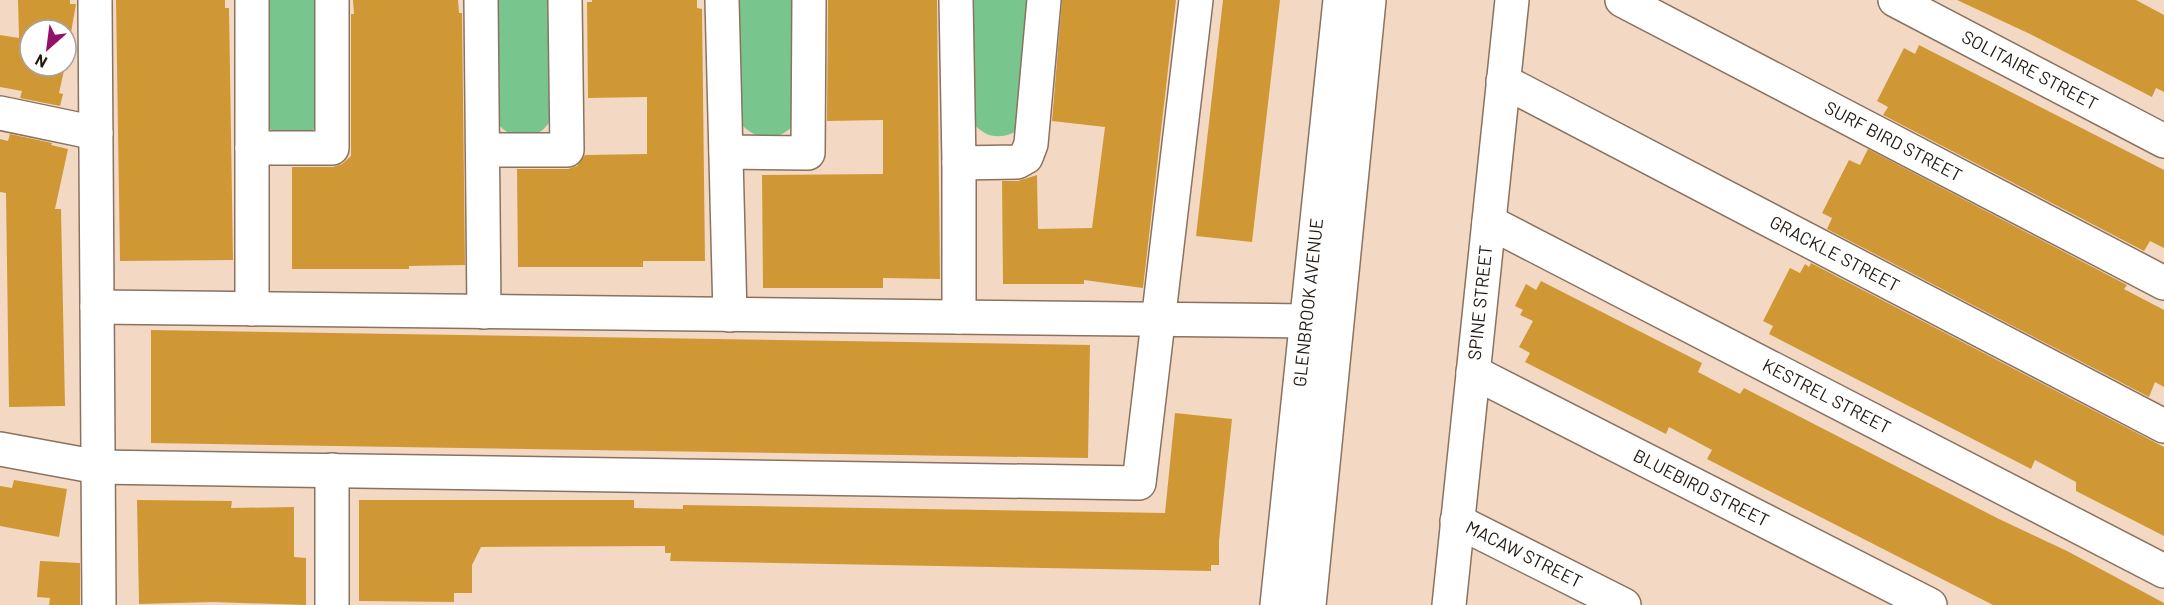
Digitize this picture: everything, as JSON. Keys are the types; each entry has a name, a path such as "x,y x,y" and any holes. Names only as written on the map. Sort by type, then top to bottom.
{"street":[{"path":"95,0 99,605"},
{"path":"252,0 252,309"},
{"path":"252,148 332,148 332,0"},
{"path":"481,0 484,312"},
{"path":"483,150 567,150 565,0"},
{"path":"722,0 730,315"},
{"path":"726,152 808,153 809,0"},
{"path":"956,0 959,317"},
{"path":"959,163 1017,162 1026,157 1031,144 1044,0"},
{"path":"0,449 98,467 1139,483 1196,0"},
{"name":"GLENBROOK AVENUE","path":"1277,605 1340,0"},
{"name":"GLENBROOK AVENUE","path":"1309,605 1369,0"},
{"name":"SPINE STREET","path":"1449,605 1512,0"},
{"name":"SURF BIRD STREET","path":"1622,0 2164,283"},
{"name":"SOLITAIRE STREET","path":"1895,0 2164,141"},
{"name":"GRACKLE STREET","path":"1503,81 2164,426"},
{"path":"0,113 96,133"},
{"name":"KESTREL STREET","path":"1489,222 2164,571"},
{"path":"98,307 1306,321"},
{"name":"BLUEBIRD STREET","path":"1473,372 1930,605"},
{"path":"332,471 332,605"},
{"name":"MACAW STREET","path":"1458,521 1624,605"}],"green space":[{"path":"260,0 321,0 318,125 310,133 281,136 265,123"},
{"path":"492,0 553,0 553,116 542,131 535,135 519,137 504,130 497,123"},
{"path":"736,0 797,0 793,126 780,135 759,136 740,123"},
{"path":"968,0 1036,0 1017,131 1005,136 987,134 972,122"}],"building":[{"path":"18,0 70,0 70,4 76,4 74,18 18,18"},
{"path":"116,0 225,0 225,8 229,8 233,260 120,261"},
{"path":"353,0 458,0 459,13 462,13 465,265 409,266 409,269 292,269 292,167 333,167 342,164 351,156 351,14 354,14"},
{"path":"592,0 697,0 697,8 702,9 705,261 643,261 643,267 518,267 517,169 568,169 577,166 585,155 647,154 647,97 588,98 587,2 592,2"},
{"path":"828,0 937,0 940,279 883,278 883,288 763,288 762,175 883,174 883,120 827,121"},
{"path":"1062,0 1176,0 1143,288 1084,280 1084,284 1003,284 1002,181 1018,181 1037,175 1038,229 1092,228 1105,127 1052,121"},
{"path":"1223,0 1280,0 1252,242 1196,236"},
{"path":"1957,0 2136,0 2164,15 2164,92 2156,88 2152,97 2030,34"},
{"path":"0,35 18,38 18,78 62,78 59,93 63,94 60,106 20,98 22,91 0,87"},
{"path":"1919,45 2164,170 2164,248 2150,241 2144,251 1883,115 1888,107 1877,101 1904,48 1915,54"},
{"path":"10,134 52,143 51,145 68,149 55,209 61,209 65,406 9,407 6,193 0,192 0,139 8,141"},
{"path":"1868,149 2127,285 2124,289 2164,310 2164,387 2155,382 2149,397 1827,229 1832,218 1822,213 1849,160 1860,165"},
{"path":"1811,263 2164,447 2164,536 2076,491 2076,482 2035,460 2031,469 1769,334 1773,326 1763,321 1790,268 1800,273 1805,264 1809,267"},
{"path":"1541,281 1702,363 1698,372 1740,394 1744,388 1997,518 2067,551 2164,605 1993,605 1707,459 1712,450 1669,427 1666,434 1525,362 1530,353 1519,347 1533,321 1520,315 1523,310 1515,306 1526,284 1536,290"},
{"path":"151,330 1090,345 1088,458 151,443"},
{"path":"1175,413 1232,419 1219,541 1219,565 1211,565 1211,571 670,561 671,553 665,553 665,546 481,547 472,565 472,593 454,593 454,602 359,601 359,500 634,500 634,508 683,509 683,505 1165,513"},
{"path":"14,480 67,489 59,537 0,526 0,486 12,488"},
{"path":"137,500 232,501 231,508 294,507 294,557 306,558 306,605 213,602 139,604"},
{"path":"40,561 80,563 80,605 49,605 50,598 37,597"}]}
